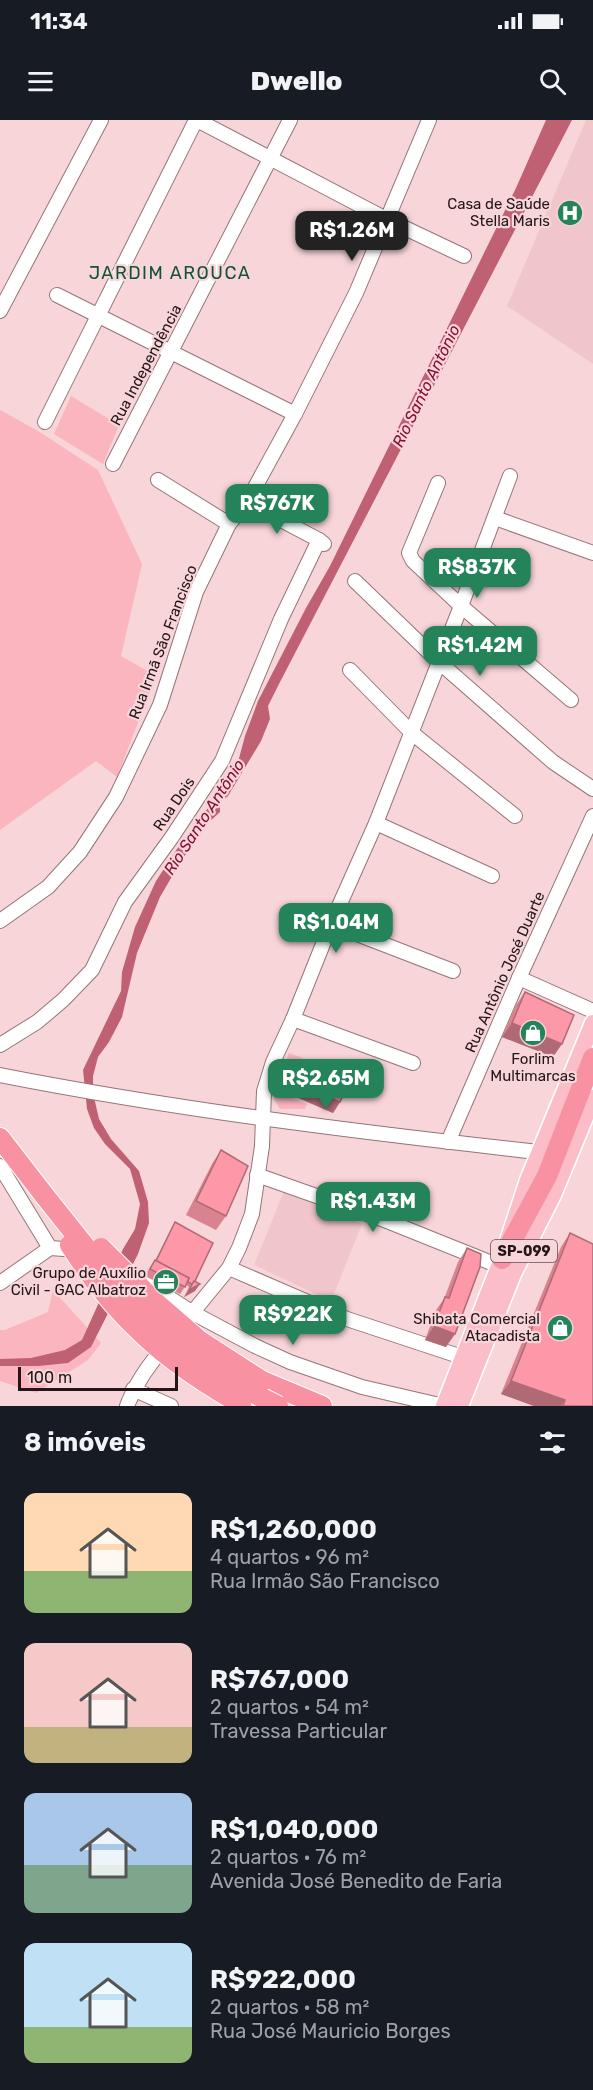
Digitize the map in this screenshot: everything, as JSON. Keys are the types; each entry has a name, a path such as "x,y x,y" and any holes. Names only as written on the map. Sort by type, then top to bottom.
{"highway":[{"path":"500,1262 547,1176 593,1058"},
{"path":"0,1138 100,1265 162,1329 226,1378 278,1406"},
{"path":"45,1195 200,1341 262,1381 322,1406"},
{"path":"45,1195 80,1261 119,1311 175,1364 243,1405"}],"main road":[{"name":"SP-099","path":"444,1406 500,1262 538,1152 593,1023"},
{"name":"SP-099","path":"460,1406 513,1274 553,1196 593,1098"}],"street":[{"path":"45,422 196,120 388,220 464,255"},
{"name":"Rua Independência","path":"113,464 290,120"},
{"name":"Rua Irmã São Francisco","path":"0,921 48,887 80,852 116,797 160,705 196,592 229,524 247,502 295,414 356,293 429,120"},
{"path":"0,311 6,284 96,122"},
{"path":"57,295 295,414"},
{"path":"127,1406 133,1389 144,1370 230,1268 252,1214 262,1146 264,1091 268,1078 331,924 376,823 510,476"},
{"path":"158,480 229,524"},
{"path":"438,483 409,553 413,561 461,606 571,700"},
{"name":"Rua Dois","path":"0,1045 36,1022 63,1000 92,970 125,902 172,837 222,761 250,689 322,542 247,502"},
{"path":"495,518 593,553"},
{"path":"355,581 439,662 553,762 593,789"},
{"path":"350,670 412,733 515,816"},
{"name":"Rua Antônio José Duarte","path":"448,1142 593,816"},
{"path":"376,823 492,876"},
{"path":"331,924 453,971"},
{"path":"519,978 593,1011"},
{"path":"292,1019 413,1063"},
{"path":"0,1075 110,1095 262,1117 538,1152"},
{"path":"0,1167 50,1248"},
{"path":"257,1175 500,1262"},
{"path":"0,1283 50,1248 78,1250 105,1258 193,1313 255,1346 320,1373 362,1387 444,1406"},
{"path":"230,1268 347,1318 462,1357"},
{"path":"133,1389 171,1406"}],"shaded area":[{"name":"Casa de Saúde Stella Maris","path":"586,120 593,120 593,364 507,306"},
{"path":"71,396 119,425 103,464 54,434"},
{"path":"0,410 38,431 98,470 142,564 121,656 156,676 117,777 96,761 0,830"},
{"path":"289,1053 303,1058 294,1073 300,1075 288,1094 307,1104 305,1109 280,1109 273,1097"},
{"path":"284,1191 362,1224 331,1301 254,1265"},
{"path":"53,1290 101,1343 88,1360 36,1393 0,1381 0,1330 48,1312"}],"water":[{"name":"Rio Santo Antônio","path":"546,120 572,120 280,682 268,706 270,719 261,741 228,796 220,802 220,812 208,823 181,861 160,897 137,953 122,1017 98,1057 93,1076 93,1093 99,1119 111,1139 139,1171 148,1202 149,1223 138,1254 91,1347 68,1363 0,1366 0,1359 31,1358 65,1350 82,1340 123,1249 135,1229 140,1204 130,1169 105,1144 94,1128 87,1109 83,1070 121,991 122,972 135,927 156,881 230,779 258,701 330,566 516,188"}],"building":[{"path":"525,992 574,1015 562,1044 512,1023"},
{"path":"308,1069 348,1085 340,1102 301,1086"},
{"path":"221,1150 248,1166 226,1216 196,1201"},
{"path":"175,1222 213,1243 192,1284 188,1282 189,1278 156,1261"},
{"name":"Shibata Comercial Atacadista","path":"570,1233 593,1244 593,1406 563,1406 565,1400 511,1381"},
{"path":"467,1248 481,1254 480,1267 455,1334 434,1326 445,1297 449,1298"},
{"path":"155,1260 189,1278 185,1287 150,1269"},
{"path":"194,1281 200,1284 189,1290"}],"place":[{"name":"Casa de Saúde Stella Maris","path":"570,213"},
{"name":"Forlim Multimarcas","path":"533,1033"},
{"name":"Grupo de Auxílio Civil - GAC Albatroz","path":"166,1282"},
{"name":"Shibata Comercial Atacadista","path":"560,1328"}],"district":[{"name":"JARDIM AROUCA","path":"170,273"}]}
